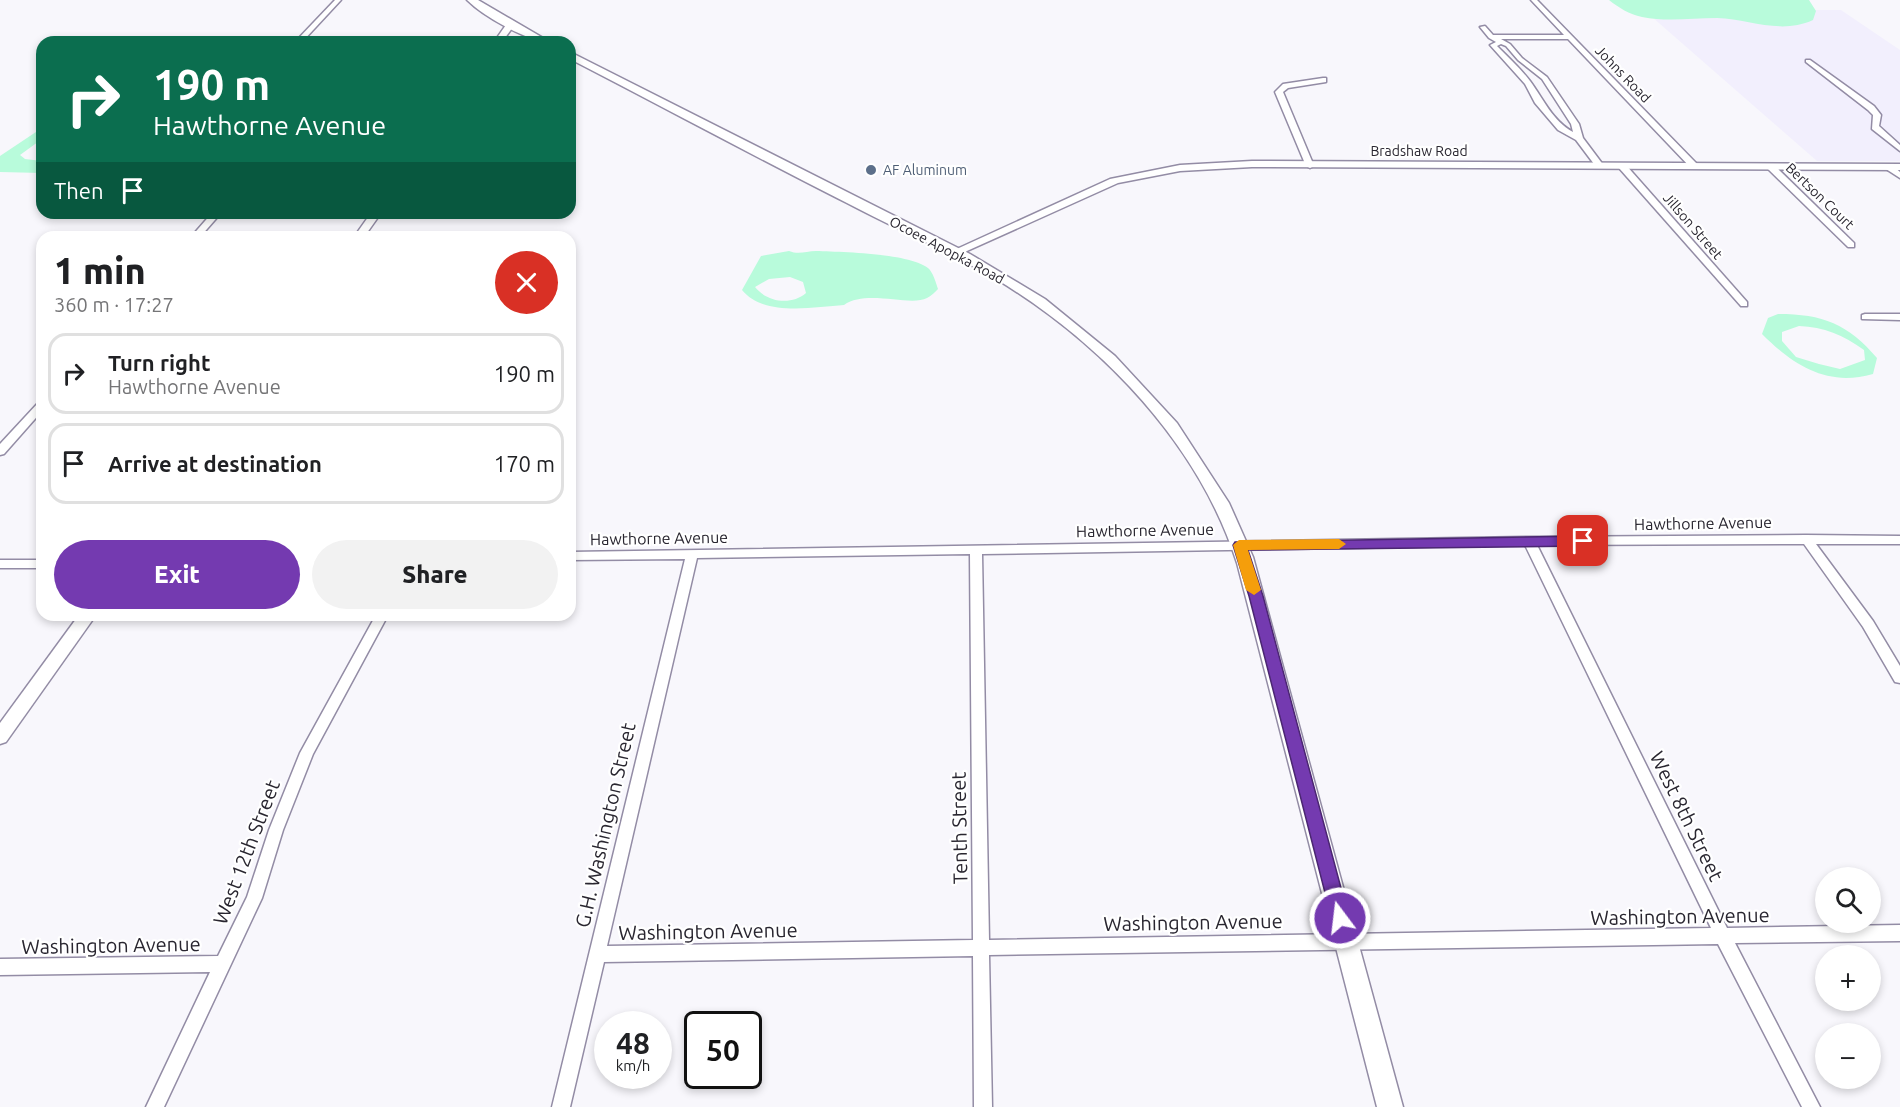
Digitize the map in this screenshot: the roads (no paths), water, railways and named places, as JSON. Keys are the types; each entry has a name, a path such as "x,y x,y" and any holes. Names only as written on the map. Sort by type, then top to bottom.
{"main road":[{"path":"472,0 534,36"},
{"name":"Ocoee Apopka Road","path":"576,58 1001,277 1070,324 1125,374 1185,445 1219,502 1239,545 1256,596 1390,1107"}],"street":[{"path":"304,36 338,0"},
{"name":"Johns Road","path":"1534,0 1694,165"},
{"path":"502,36 511,24"},
{"path":"1483,27 1491,37 1499,43 1508,45 1520,59 1545,78 1575,124 1579,138 1600,165"},
{"path":"1491,37 1570,37"},
{"path":"1499,43 1493,45 1528,83 1538,101 1561,128 1579,138"},
{"path":"1808,61 1870,108 1877,116 1875,127 1900,149"},
{"path":"1310,166 1279,92 1286,86 1323,80"},
{"name":"Jillson Street","path":"1622,165 1744,304"},
{"name":"Bradshaw Road","path":"954,253 1114,181 1140,173 1206,166 1895,167"},
{"name":"Bertson Court","path":"1770,166 1851,245"},
{"path":"1895,167 1900,176"},
{"path":"200,231 212,219"},
{"path":"1865,317 1900,317"},
{"path":"0,451 36,412"},
{"path":"1806,539 1868,624 1900,678"},
{"name":"Hawthorne Avenue","path":"576,556 1529,541 1900,540"},
{"name":"West 8th Street","path":"1529,541 1723,936 1811,1107"},
{"name":"Tenth Street","path":"976,549 983,1107"},
{"name":"G.H. Washington Street","path":"561,1107 692,554"},
{"path":"0,564 36,564"},
{"path":"0,737 84,621"},
{"name":"West 12th Street","path":"155,1107 254,898 276,830 307,753 379,621"},
{"name":"Washington Avenue","path":"596,954 1346,940 1900,933"},
{"name":"Washington Avenue","path":"0,967 223,964"}],"place":[{"name":"AF Aluminum","path":"871,170"}]}
